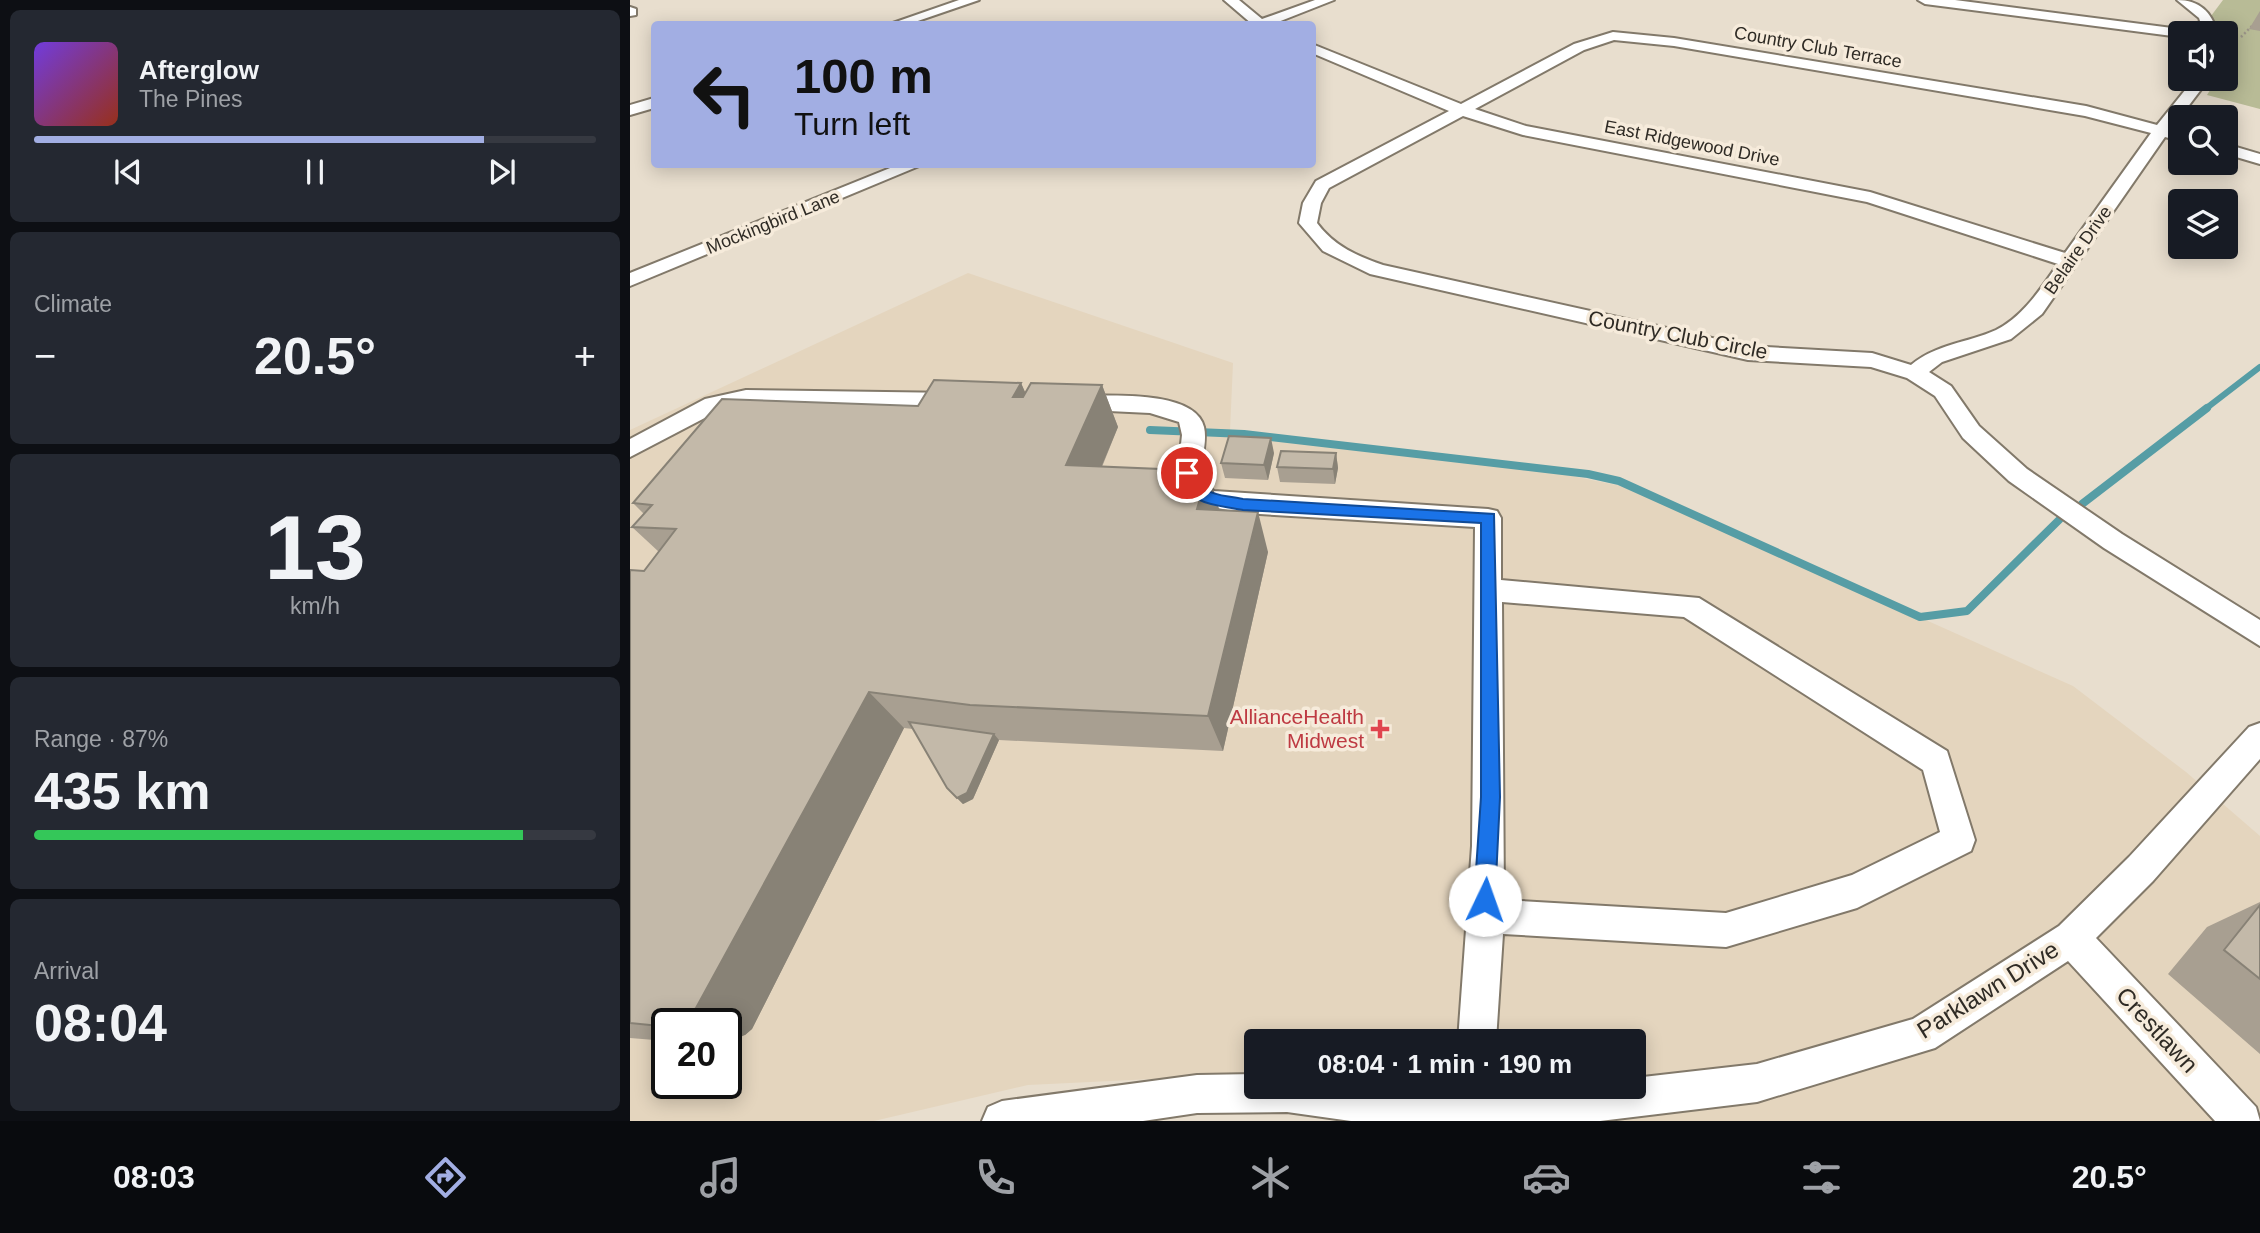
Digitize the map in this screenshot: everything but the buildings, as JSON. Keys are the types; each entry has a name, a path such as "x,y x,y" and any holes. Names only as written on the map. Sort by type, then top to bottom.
{"street":[{"path":"906,21 972,0"},
{"path":"1231,0 1257,21"},
{"path":"1269,21 1327,0"},
{"path":"1925,0 2168,31"},
{"path":"2184,0 2205,16 2207,21"},
{"name":"Country Club Terrace","path":"1461,110 1579,47 1613,36 1674,42 2059,107 2168,132"},
{"name":"East Ridgewood Drive","path":"1316,50 1461,110 1524,130 1870,197 1968,226 2069,261"},
{"path":"630,110 651,104"},
{"name":"Country Club Circle","path":"1461,110 1322,185 1312,203 1308,223 1321,243 1377,270 1748,353 1872,360 1915,373 1943,391 1971,432 2018,475 2113,541 2260,634"},
{"name":"Belaire Drive","path":"1915,373 1934,357 2004,334 2035,310 2069,261 2168,137"},
{"path":"2238,153 2260,159"},
{"name":"Mockingbird Lane","path":"630,280 906,168"},
{"path":"630,449 713,404 746,397 973,401"},
{"path":"1056,403 1135,405 1180,412 1195,427 1187,473 1191,487 1205,497 1243,504 1488,518 1490,797 1478,1029"},
{"path":"1484,916 1726,930 1857,891 1959,840 1936,761 1689,606 1488,590"},
{"name":"Parklawn Drive","path":"1002,1121 1197,1094 1287,1093 1466,1111 1757,1083 1922,1035 2071,938 2141,869 2260,737"},
{"name":"Crestlawn","path":"2071,938 2242,1121"}],"path":[{"path":"2241,37 2257,18 2260,19"}],"shaded area":[{"name":"AllianceHealth Midwest","path":"968,273 1233,363 1230,431 1518,465 1631,488 2073,686 2186,772 2260,836 2260,1121 1509,1121 1506,1099 1646,1099 1646,1029 1244,1029 1244,1075 1028,1085 874,1121 630,1121 630,430"}],"green space":[{"path":"2223,0 2260,0 2260,109 2207,95 2210,91 2238,91 2238,21 2214,21 2211,16"}],"waterway":[{"path":"2204,410 2260,367"},
{"path":"2082,504 2207,408"},
{"path":"1150,430 1244,434 1588,474 1619,481 1920,617 1967,611 2059,520"}],"place":[{"name":"AllianceHealth Midwest","path":"1380,729"}],"route":[{"path":"1187,473 1191,487 1205,497 1243,504 1488,518 1490,797 1485,900"}]}
